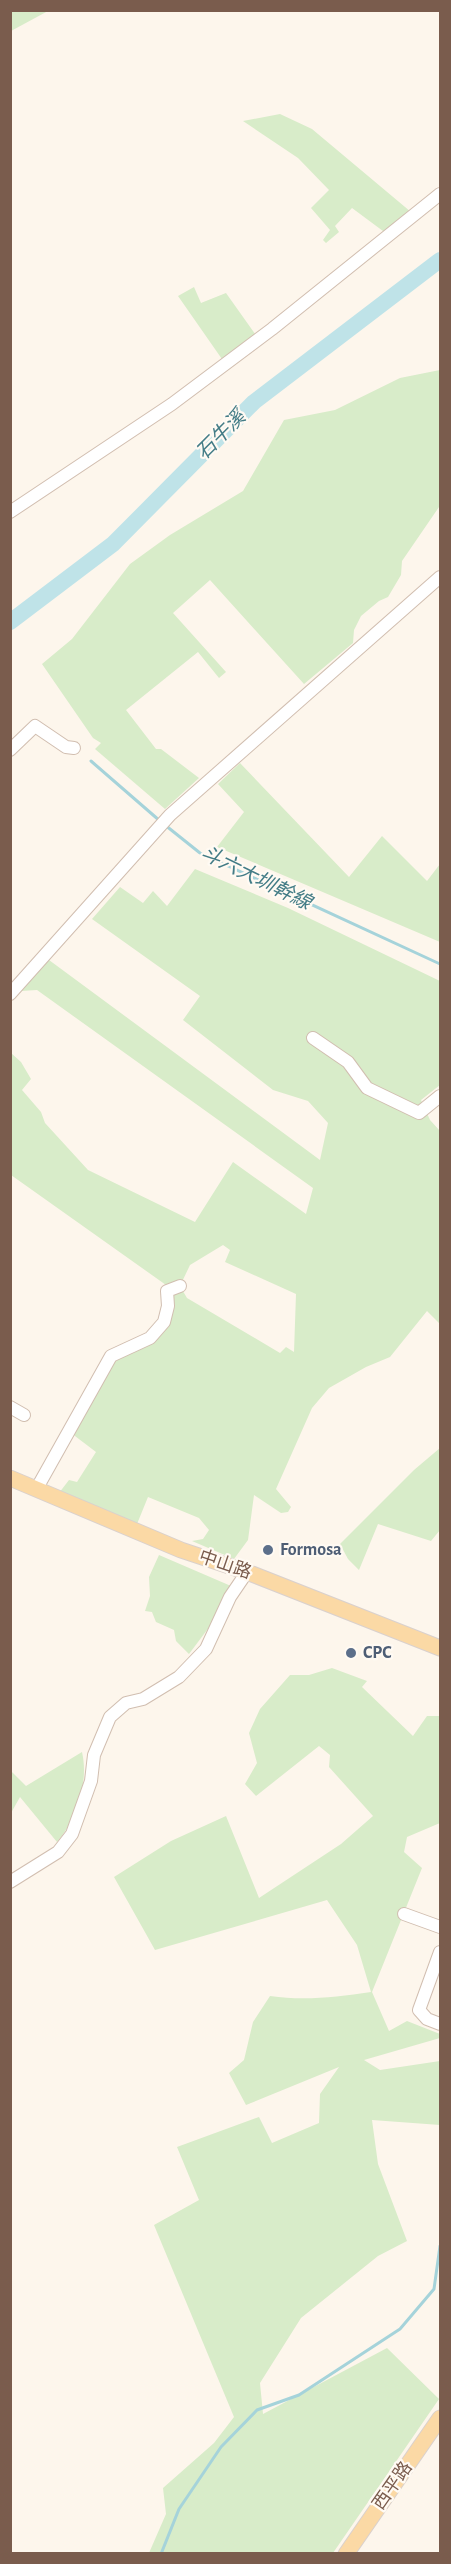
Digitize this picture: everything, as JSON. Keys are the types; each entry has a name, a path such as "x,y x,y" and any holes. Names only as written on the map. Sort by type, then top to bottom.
{"main road":[{"name":"中山路","path":"10,1478 181,1550 247,1572 441,1648"},
{"name":"西平路","path":"346,2553 441,2418"}],"street":[{"path":"10,512 172,404 272,329 441,194"},
{"path":"10,994 166,820 441,577"},
{"path":"10,750 35,726 66,747 74,748"},
{"path":"313,1038 348,1062 367,1088 419,1113 441,1096"},
{"path":"37,1488 50,1460 111,1356 150,1338 164,1323 168,1306 167,1291 180,1286"},
{"path":"10,1407 24,1415"},
{"path":"10,1882 58,1852 72,1834 91,1781 94,1755 110,1717 126,1702 143,1699 179,1677 206,1649 230,1597 247,1572"},
{"path":"404,1914 441,1927"},
{"path":"441,1952 419,2010 427,2019 441,2024"}],"green space":[{"path":"11,10 48,10 48,11 11,31"},
{"path":"280,114 312,129 411,212 387,234 352,208 335,226 339,232 326,243 323,240 330,230 311,208 329,190 298,158 243,121"},
{"path":"194,287 201,303 226,293 258,338 224,362 178,296"},
{"path":"440,370 439,507 402,561 401,575 388,597 379,601 361,616 354,630 353,643 304,684 210,580 173,613 226,672 219,678 198,652 126,710 156,749 161,749 199,778 165,809 95,749 101,743 93,738 42,664 72,639 130,564 170,535 243,491 284,420 335,410 400,378"},
{"path":"240,763 349,877 382,836 427,881 440,864 440,942 217,847 244,812 218,784"},
{"path":"195,869 288,908 440,981 440,1085 421,1100 430,1120 440,1131 440,1324 427,1311 390,1357 366,1367 329,1388 312,1408 276,1489 291,1507 288,1512 281,1513 254,1495 248,1540 234,1559 192,1541 203,1539 209,1530 199,1518 148,1497 137,1524 59,1493 69,1480 77,1482 96,1452 71,1433 115,1360 152,1341 169,1324 175,1305 166,1285 11,1175 11,1053 21,1062 31,1079 22,1090 41,1112 45,1123 88,1170 195,1222 233,1162 306,1214 313,1188 37,990 21,991 49,960 320,1160 328,1123 308,1101 273,1090 183,1020 200,996 92,919 120,887 143,903 153,891 167,906","holes":["223,1245 230,1250 225,1262 296,1294 294,1352 286,1347 280,1353 187,1298 180,1286 190,1265"]},
{"path":"440,1448 440,1530 431,1541 378,1524 359,1570 348,1559 340,1544 414,1470"},
{"path":"159,1555 231,1586 210,1626 189,1654 176,1641 174,1630 156,1622 152,1612 145,1611 150,1596 149,1577"},
{"path":"332,1668 367,1681 362,1687 413,1736 427,1716 440,1716 440,1823 407,1837 404,1852 422,1868 372,1992 389,2031 407,2021 440,2034 440,2038 364,2060 380,2070 440,2061 440,2125 372,2120 378,2164 407,2241 378,2256 301,2318 260,2383 263,2414 387,2348 439,2399 333,2553 149,2553 166,2514 163,2488 214,2443 234,2417 154,2225 199,2200 177,2147 259,2117 272,2143 319,2123 320,2094 339,2067 246,2105 229,2073 244,2060 253,2022 270,1996 308,1998 371,1992 357,1945 327,1900 155,1950 114,1877 171,1841 226,1816 259,1898 341,1844 373,1816 329,1767 330,1755 319,1746 256,1796 245,1784 257,1763 249,1733 260,1709 290,1675 309,1675"},
{"path":"82,1752 84,1775 80,1800 64,1833 57,1842 20,1797 11,1813 11,1771 26,1786"}],"waterway":[{"name":"石牛溪","path":"10,622 113,544 254,402 440,260"},
{"name":"斗六大圳幹線","path":"91,761 160,821"},
{"name":"斗六大圳幹線","path":"165,825 200,853 440,964"},
{"path":"161,2554 179,2509 221,2447 257,2410 299,2395 400,2329 434,2289 440,2246"}],"place":[{"name":"Formosa","path":"268,1550"},
{"name":"CPC","path":"351,1653"}]}
